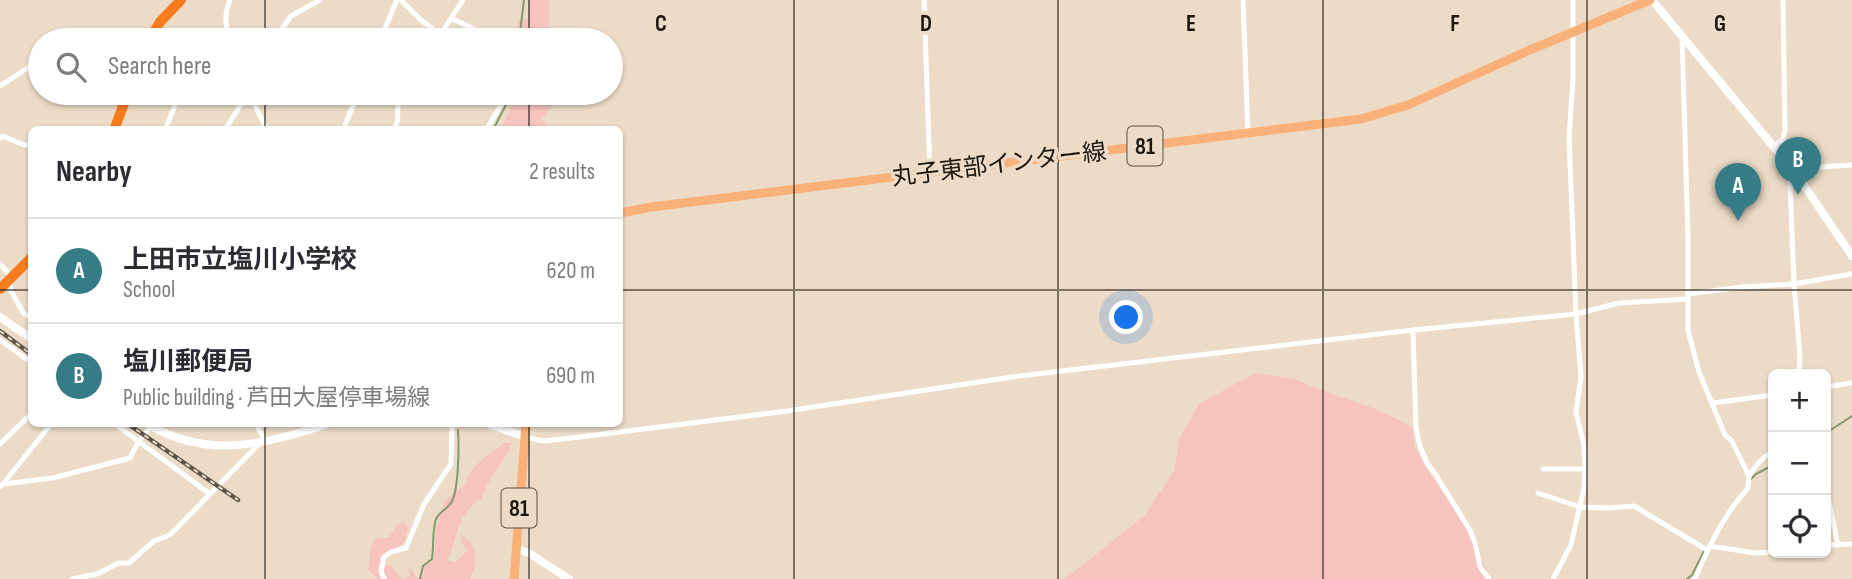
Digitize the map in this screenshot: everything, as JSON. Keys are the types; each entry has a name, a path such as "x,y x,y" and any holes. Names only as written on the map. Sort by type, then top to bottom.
{"highway":[{"path":"158,27 181,0"},
{"path":"116,126 123,105"},
{"path":"0,289 28,261"}],"main road":[{"name":"丸子東部インター線","path":"623,212 651,206 1353,120 1391,111 1417,101 1651,0"},
{"path":"1651,0 1797,175 1852,256"},
{"path":"0,317 28,336"},
{"path":"157,427 176,436 206,444 238,446 263,443 318,427"},
{"path":"497,427 524,437"},
{"name":"81","path":"514,579 526,427"},
{"path":"517,549 529,553 569,579"}],"street":[{"path":"225,28 225,13 230,0"},
{"path":"282,28 291,16 320,0"},
{"path":"386,28 399,0 429,28"},
{"path":"444,28 463,0"},
{"path":"924,0 930,173"},
{"path":"1243,0 1248,133"},
{"path":"1553,579 1571,545 1584,488 1585,469 1584,446 1576,412 1581,377 1569,137 1573,0"},
{"path":"1773,147 1783,139 1785,130 1783,0"},
{"path":"451,18 472,28"},
{"path":"1682,36 1688,330 1699,372 1716,416 1749,476"},
{"path":"0,86 28,68"},
{"path":"167,126 175,105"},
{"path":"228,126 241,105"},
{"path":"255,105 265,126"},
{"path":"345,126 353,105"},
{"path":"395,126 398,105"},
{"path":"488,126 501,105"},
{"path":"0,138 3,136 28,144"},
{"path":"1799,369 1789,184 1791,179 1803,171 1852,165"},
{"path":"0,264 11,276 10,289 24,314 28,316"},
{"path":"524,437 543,441 572,438 787,411 1019,376 1413,330 1576,314 1619,303 1743,287 1794,284 1852,274"},
{"path":"1413,330 1416,428 1420,446 1427,463 1469,530 1480,567 1489,579"},
{"path":"0,340 28,360"},
{"path":"1831,386 1852,383"},
{"path":"1713,403 1768,396"},
{"path":"0,444 28,417"},
{"path":"1,487 49,427"},
{"path":"119,427 210,494"},
{"path":"1,487 52,478 130,458 149,427"},
{"path":"72,579 97,574 119,563 129,563 154,541 170,535 263,443 257,427"},
{"path":"384,579 381,571 384,557 406,548 424,504 452,464 452,427"},
{"path":"1696,578 1709,548 1734,504 1748,488 1749,476 1757,463 1768,454"},
{"path":"1543,469 1585,469"},
{"path":"1538,493 1580,507 1634,506 1709,548 1768,552"},
{"path":"1827,495 1838,545"},
{"path":"1831,545 1852,544"}],"shaded area":[{"path":"528,0 549,0 549,28 518,28 518,21 529,18"},
{"path":"512,105 552,105 542,118 546,126 502,126"},
{"path":"1256,373 1295,379 1373,408 1413,427 1414,445 1461,520 1491,579 1065,579 1144,516 1174,471 1180,437 1200,403"},
{"path":"504,443 512,443 482,498 468,510 459,525 448,560 456,562 468,550 460,535 466,538 475,554 470,579 406,579 410,576 409,569 412,569 416,577 423,577 424,567 434,560 436,527 445,500 466,484 471,471"},
{"path":"404,522 408,528 404,543 379,557 383,566 390,565 402,579 378,579 368,569 371,547 375,539 389,537 397,525"}],"waterway":[{"path":"520,28 524,0"},
{"path":"495,126 506,105"},
{"path":"1828,432 1852,416"},
{"path":"420,579 423,566 432,559 436,519 454,497 458,468 458,430"},
{"path":"1751,479 1768,468"},
{"path":"1687,579 1692,575 1704,551"}],"railway":[{"path":"0,331 28,352"},
{"path":"132,427 238,500"}],"place":[{"name":"塩川郵便局","path":"1798,195"},
{"name":"上田市立塩川小学校","path":"1738,221"}]}
